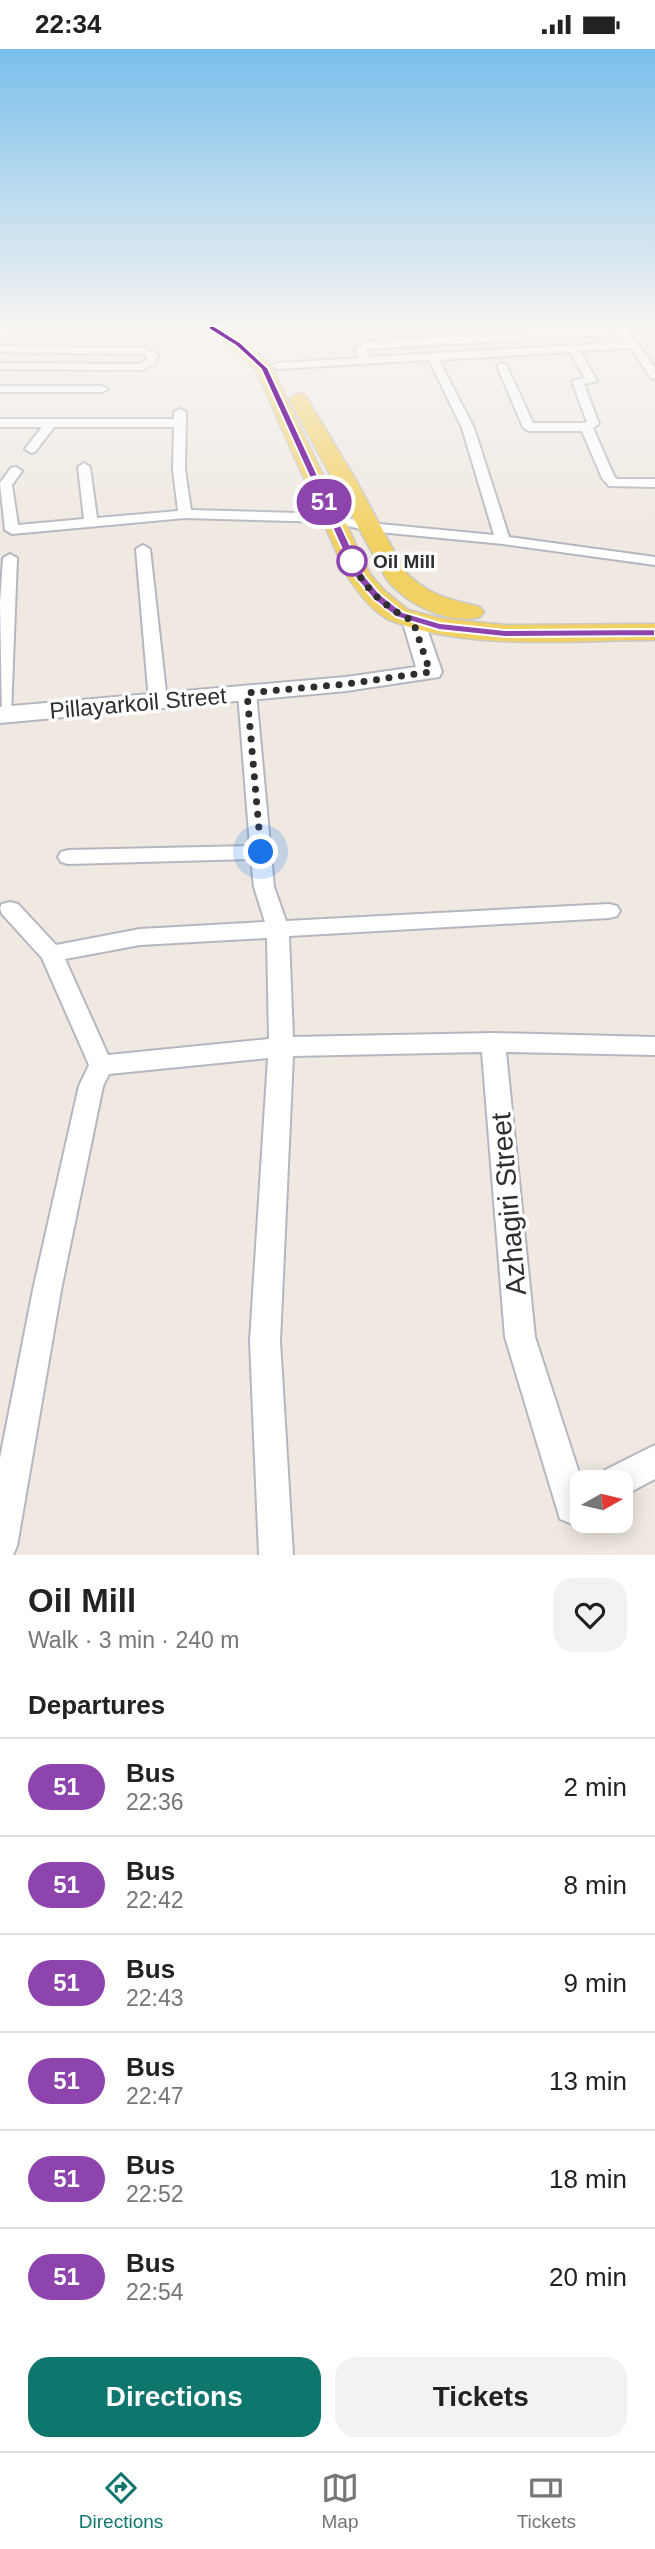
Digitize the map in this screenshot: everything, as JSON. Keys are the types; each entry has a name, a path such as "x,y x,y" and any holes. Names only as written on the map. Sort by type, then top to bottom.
{"main road":[{"path":"278,398 359,576 376,596 400,615 413,621 439,626 505,633 655,632"},
{"path":"297,398 335,461 402,584 443,608 516,615 655,614"}],"street":[{"path":"453,398 468,428 502,540"},
{"path":"516,398 529,427 586,427 593,424 583,398"},
{"path":"0,423 180,418 179,470 185,514"},
{"path":"31,449 51,422"},
{"path":"586,427 608,478 614,483 655,483"},
{"path":"84,467 91,521"},
{"path":"16,471 3,485 12,530 185,514 331,518 369,527 502,540 655,561"},
{"path":"143,549 158,701"},
{"path":"1,714 10,558"},
{"name":"Pillayarkoil Street","path":"1,714 346,684 430,672 413,621"},
{"path":"247,693 264,887 278,930 281,1047 265,1341 276,1555"},
{"path":"68,857 261,852"},
{"path":"0,1546 47,1290 91,1086 101,1065 51,954 10,909"},
{"path":"51,954 140,937 609,911"},
{"path":"101,1065 281,1047 493,1042 655,1046"},
{"name":"Azhagiri Street","path":"493,1042 520,1337 570,1500"},
{"path":"634,1473 655,1461"}],"bus line":[{"name":"51","path":"279,398 328,514 359,576 376,596 400,615 413,621 439,626 505,633 655,632"}],"place":[{"name":"Oil Mill","path":"352,561"}],"route":[{"path":"261,852 247,693 346,684 430,672 413,621 400,615 376,596 359,576 352,561"}]}
